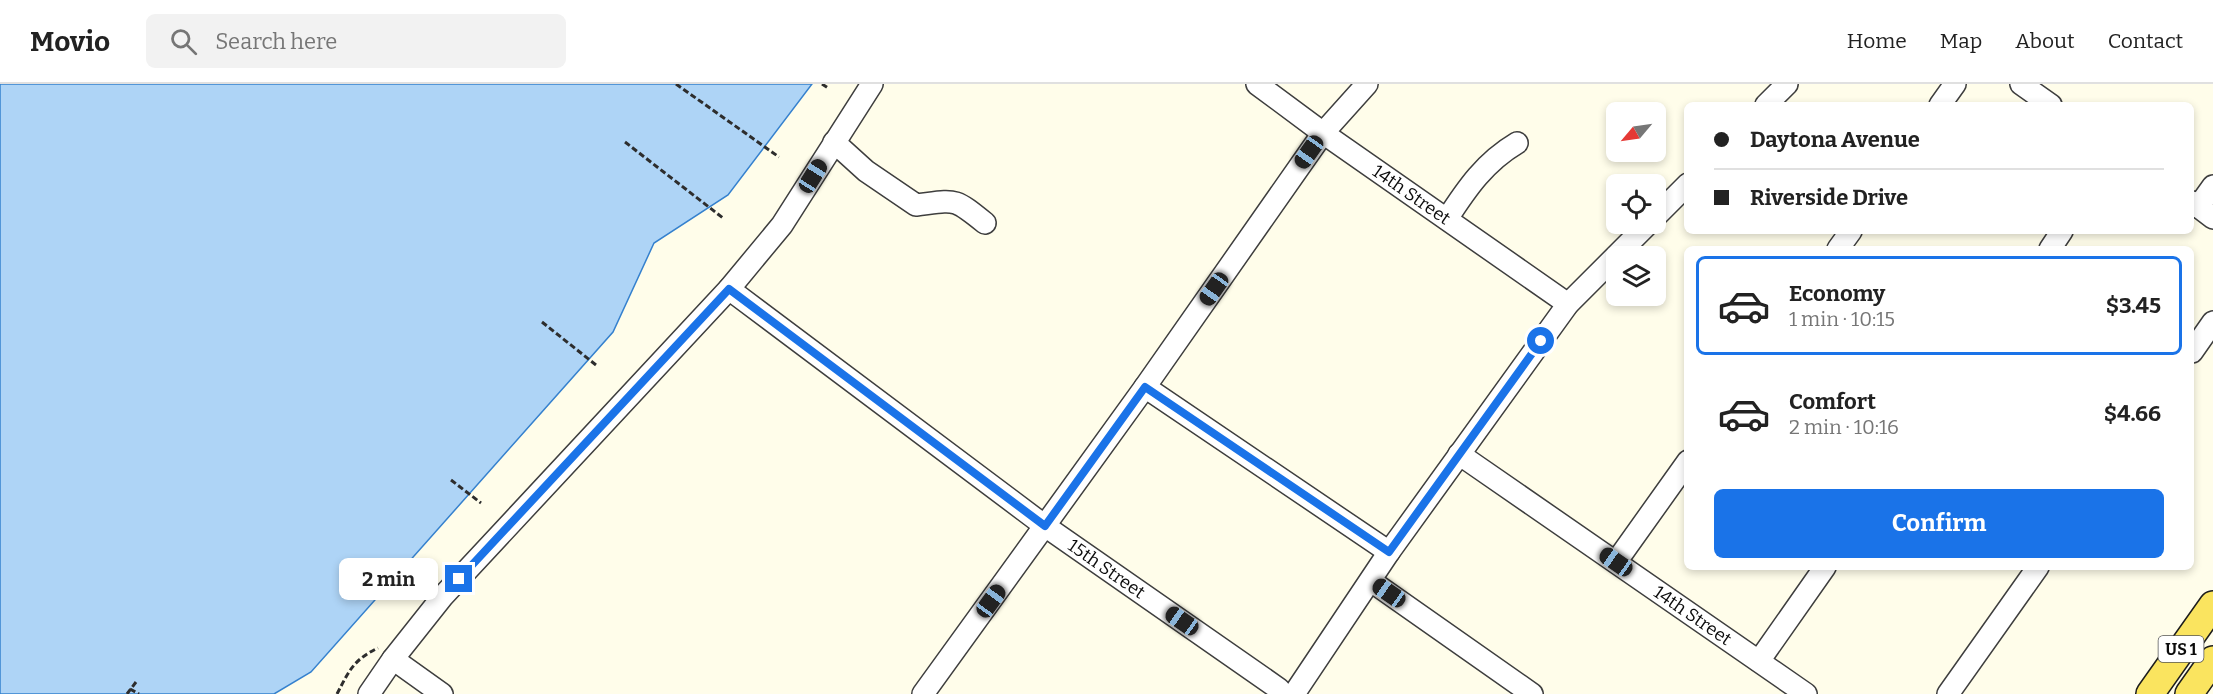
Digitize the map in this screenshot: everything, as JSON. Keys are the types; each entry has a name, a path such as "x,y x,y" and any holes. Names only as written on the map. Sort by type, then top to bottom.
{"main road":[{"name":"US 1","path":"2150,694 2213,605"}],"street":[{"path":"369,694 393,659 443,596 729,289 782,225 872,84"},
{"name":"14th Street","path":"1257,84 1323,133 1568,304"},
{"path":"923,694 1145,387 1323,133 1367,84"},
{"path":"1769,102 1787,84"},
{"path":"1942,102 1955,84"},
{"path":"2021,84 2047,102"},
{"path":"834,142 866,171 916,205 948,200 960,203 984,223"},
{"path":"1447,219 1481,171 1501,153 1517,143"},
{"path":"2201,209 2213,186"},
{"path":"1666,206 1684,188"},
{"path":"1294,694 1389,552 1568,304 1638,234"},
{"name":"15th Street","path":"729,289 1045,526 1280,689 1282,694"},
{"path":"2194,349 2213,322"},
{"path":"1145,387 1389,552"},
{"name":"14th Street","path":"1459,454 1806,694"},
{"path":"1616,562 1684,467"},
{"path":"1759,661 1823,570"},
{"path":"1948,694 2036,570"},
{"path":"1371,581 1532,694"},
{"path":"393,659 442,694"}],"path":[{"path":"676,84 779,157"},
{"path":"822,84 828,88"},
{"path":"625,142 723,218"},
{"path":"542,321 596,365"},
{"path":"451,480 481,502"},
{"path":"127,694 136,682"},
{"path":"130,689 138,694"}],"water":[{"path":"0,84 812,84 728,195 654,243 613,332 311,672 274,694 0,694"}],"route":[{"path":"459,579 729,289 1045,526 1145,387 1389,552 1541,341"}]}
